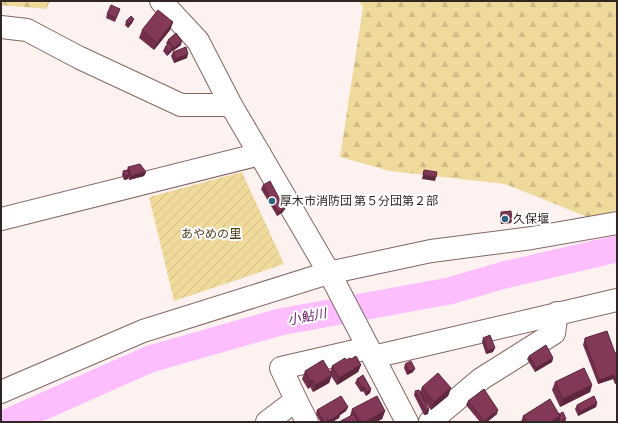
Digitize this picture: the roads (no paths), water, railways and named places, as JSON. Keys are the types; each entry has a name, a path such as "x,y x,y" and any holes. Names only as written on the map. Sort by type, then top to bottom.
{"street":[{"path":"161,1 198,41 231,105 329,275 407,422"},
{"path":"1,27 27,30 80,58 181,105 231,105"},
{"path":"1,219 260,154"},
{"path":"1,392 143,331 329,275 431,251 532,238 617,223"},
{"path":"307,422 281,368 617,300"},
{"path":"430,422 481,379 554,333 557,313"},
{"path":"267,422 296,400"}],"waterway":[{"name":"小鮎川","path":"8,422 150,359 280,322 449,291 504,275 617,249"}],"place":[{"name":"厚木市消防団 第５分団第２部","path":"272,201"},
{"name":"久保堰","path":"505,219"}],"park label":[{"name":"あやめの里","path":"211,234"}]}
